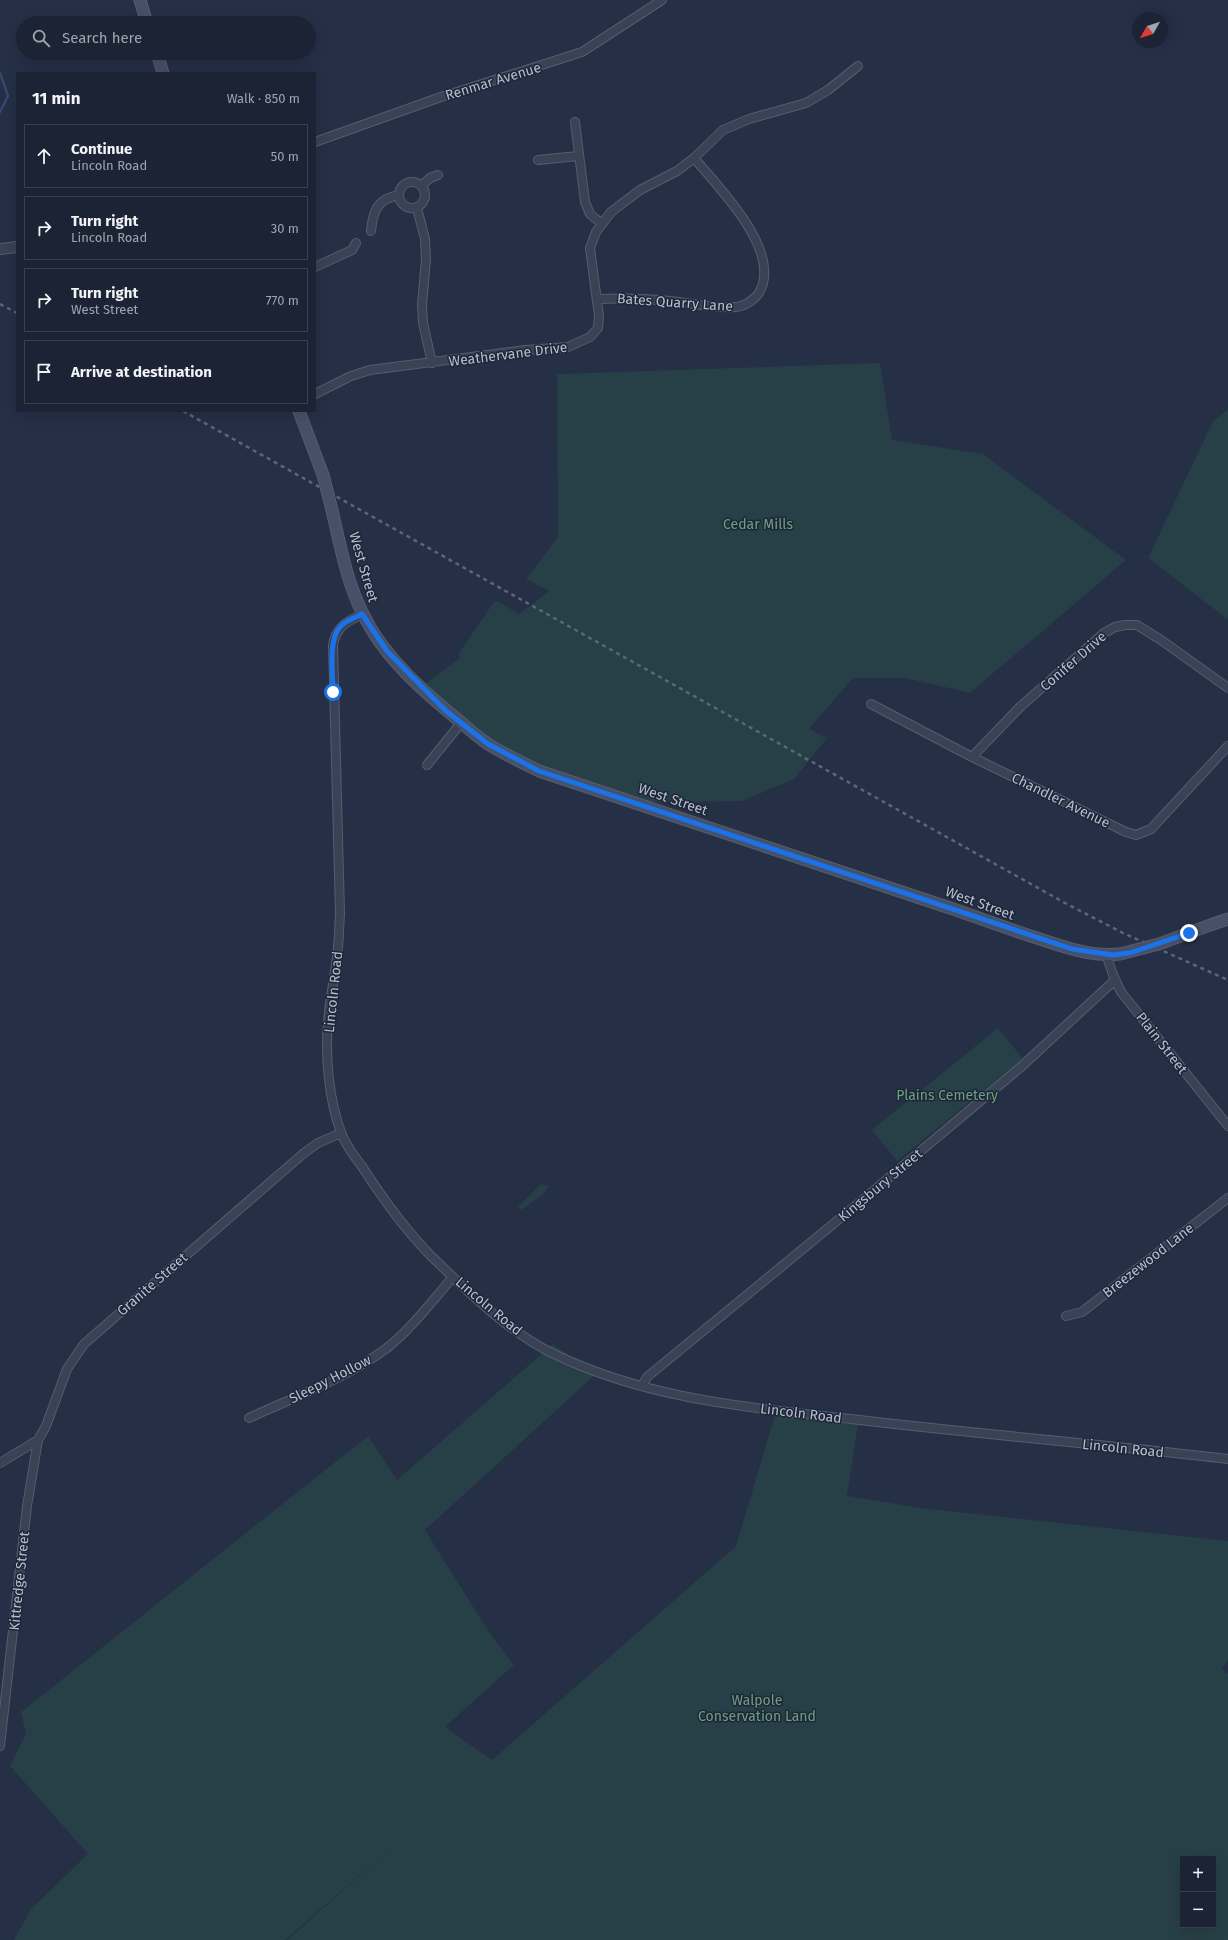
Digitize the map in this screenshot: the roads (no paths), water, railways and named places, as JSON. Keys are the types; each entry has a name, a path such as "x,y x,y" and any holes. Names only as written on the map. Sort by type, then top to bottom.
{"main road":[{"path":"140,0 145,16"},
{"path":"159,60 163,72"},
{"name":"West Street","path":"299,412 323,475 330,498 346,568 362,614 387,651 420,687 493,747 539,771 1065,947 1106,954 1120,954 1159,944 1228,919"}],"street":[{"name":"Renmar Avenue","path":"316,142 438,98 582,52 662,0"},
{"name":"Weathervane Drive","path":"316,394 351,376 370,370 432,364 525,350 568,347 590,337 598,328 599,316 590,248 596,232 611,212 640,190 677,171 694,158 723,130 749,119 806,103 828,90 858,66"},
{"path":"575,122 578,156 585,202 590,214 602,224"},
{"path":"538,160 578,156"},
{"name":"Bates Quarry Lane","path":"597,299 640,298 720,307 738,307 747,304 756,296 763,285 764,268 757,242 746,220 694,158"},
{"path":"421,186 430,178 438,175"},
{"path":"413,182 421,186 424,189 425,198 418,208 409,208 402,204 399,195 405,184 413,182"},
{"path":"371,231 373,212 384,200 399,195"},
{"path":"418,208 425,239 426,259 422,305 423,322 432,364"},
{"path":"316,267 352,250 356,243"},
{"path":"0,249 16,247"},
{"name":"Lincoln Road","path":"362,614 340,627 334,637 332,650 340,914 338,954 328,1023 331,1088 341,1133 396,1217 411,1235 453,1277 507,1323 545,1349 583,1367 642,1386 732,1406 916,1427 1228,1459"},
{"name":"Conifer Drive","path":"972,756 1020,707 1104,633 1125,625 1137,625 1161,640 1228,688"},
{"name":"Chandler Avenue","path":"871,704 972,756 1126,832 1136,835 1151,829 1228,746"},
{"path":"427,765 462,723"},
{"name":"Plain Street","path":"1106,954 1115,980 1122,992 1228,1126"},
{"name":"Kingsbury Street","path":"642,1386 647,1377 860,1202 1022,1066 1115,980"},
{"name":"Granite Street","path":"38,1440 46,1426 67,1368 84,1344 304,1153 318,1143 341,1133"},
{"name":"Breezewood Lane","path":"1066,1316 1082,1312 1228,1198"},
{"name":"Sleepy Hollow","path":"249,1418 352,1370 377,1355 405,1332 453,1277"},
{"path":"0,1463 38,1440"},
{"name":"Kittredge Street","path":"0,1746 28,1506 38,1440"}],"waterway":[{"path":"0,73 8,96 0,112"}],"railway":[{"path":"0,304 16,312"},
{"path":"185,412 1065,903 1123,933 1228,980"}],"park label":[{"name":"Cedar Mills","path":"758,524"},
{"name":"Plains Cemetery","path":"947,1095"},
{"name":"Walpole Conservation Land","path":"757,1708"}]}
